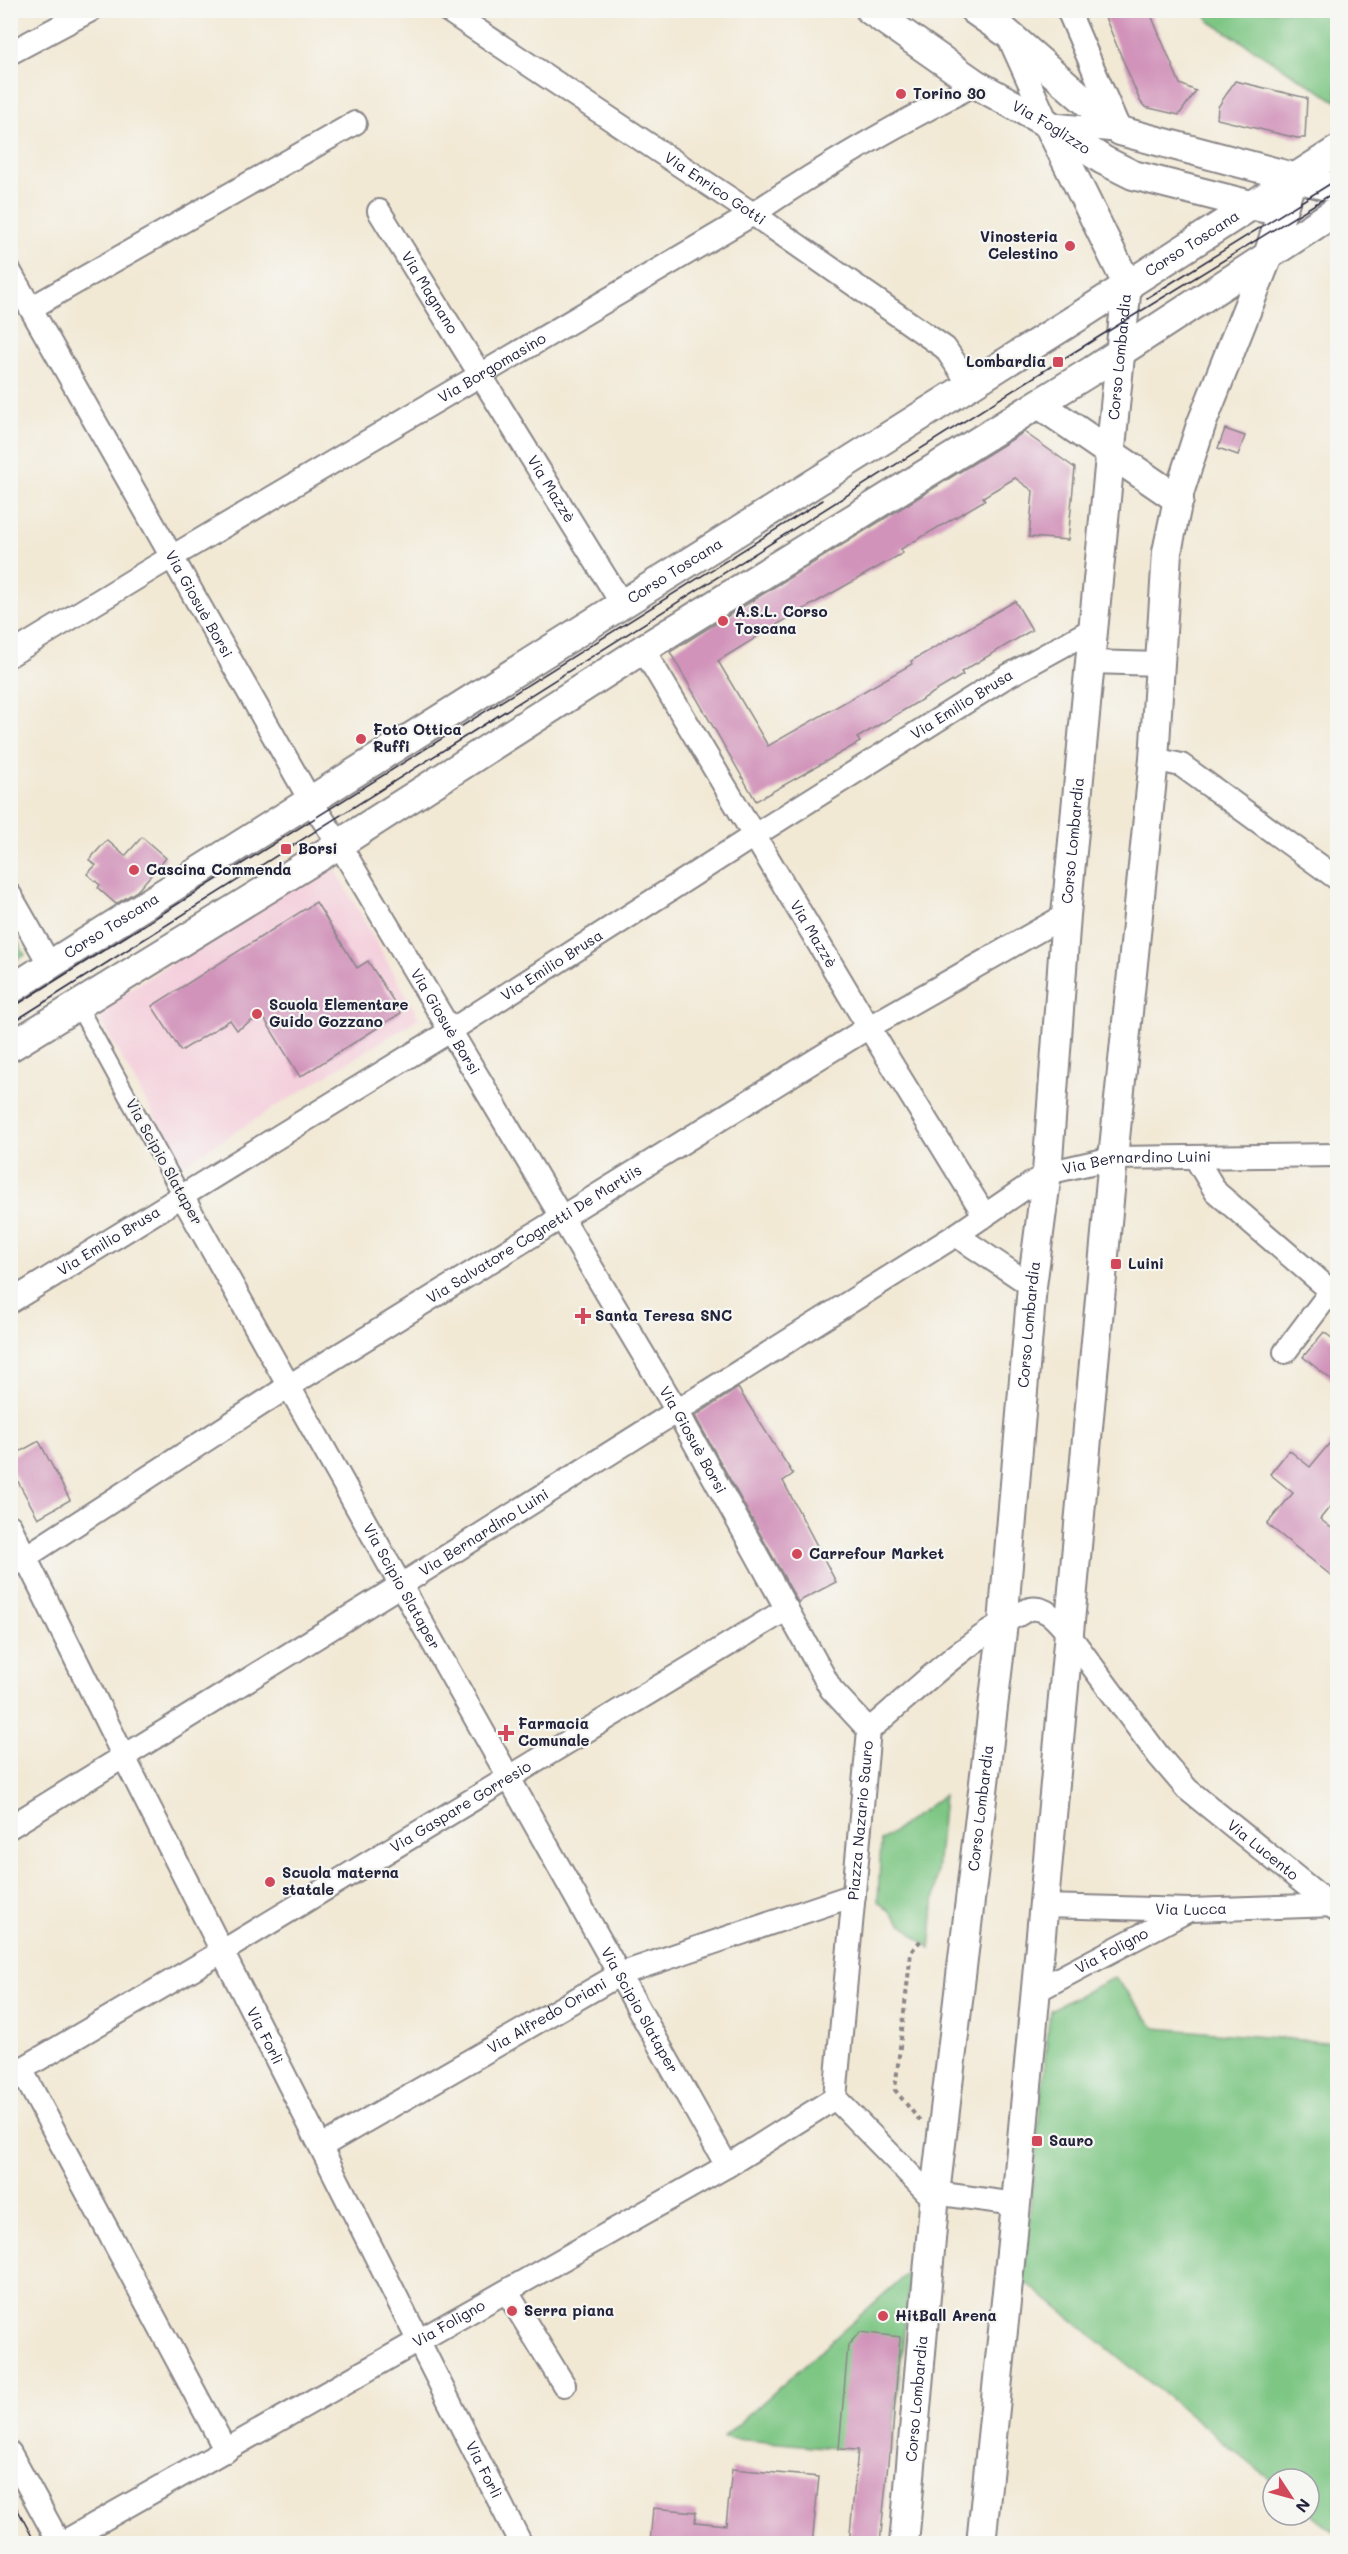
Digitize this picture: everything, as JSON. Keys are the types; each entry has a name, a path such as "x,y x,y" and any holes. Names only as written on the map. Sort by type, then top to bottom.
{"street":[{"path":"10,53 92,10"},
{"name":"Via Enrico Gotti","path":"447,10 753,214 945,348 970,384"},
{"name":"Via Foglizzo","path":"870,10 976,84 1048,124 1103,160 1133,175 1251,206 1332,218"},
{"path":"974,10 1002,22 1120,131"},
{"path":"1068,10 1120,131"},
{"name":"Corso Lombardia","path":"904,2544 940,2146 1003,1623 1032,1286 1047,1173 1066,915 1127,284 1048,124 1002,22"},
{"name":"Via Borgomasino","path":"10,655 172,556 753,214 815,173 920,112 976,84"},
{"path":"31,308 355,123"},
{"path":"1048,124 1120,131 1292,179 1338,189"},
{"name":"Corso Toscana","path":"10,990 1338,150"},
{"path":"981,2544 1016,2204 1067,1632 1154,759 1167,552 1179,500 1201,425 1268,256 1292,179"},
{"name":"Via Magnano","path":"379,211 479,376"},
{"path":"10,1047 339,844 643,649 1039,404 1268,256 1332,218"},
{"name":"Via Giosuè Borsi","path":"10,272 310,800 339,844 677,1411 831,1689 869,1730"},
{"name":"Via Mazzè","path":"479,376 622,604"},
{"path":"1039,404 1179,500"},
{"name":"Via Emilio Brusa","path":"10,1302 450,1031 1004,678 1093,629"},
{"name":"Via Mazzè","path":"643,649 868,1027 985,1216"},
{"path":"1090,662 1160,664"},
{"path":"1154,759 1181,765 1338,879"},
{"path":"10,895 50,965"},
{"name":"Via Salvatore Cognetti De Martiis","path":"18,1562 289,1386 868,1027 1066,915"},
{"name":"Via Scipio Slataper","path":"78,1006 182,1196 728,2166"},
{"name":"Via Bernardino Luini","path":"10,1827 401,1586 985,1216 1047,1173 1113,1158 1338,1155"},
{"path":"1196,1157 1216,1192 1331,1291 1285,1352"},
{"path":"956,1234 1032,1286"},
{"name":"Via Forlì","path":"10,1526 18,1562 124,1757 521,2544"},
{"name":"Via Gaspare Gorresio","path":"16,2072 510,1779 787,1609"},
{"name":"Piazza Nazario Sauro","path":"835,2098 869,1730 972,1644 1003,1623 1031,1609 1044,1610 1055,1618 1067,1632 1158,1755 1187,1789"},
{"name":"Via Lucento","path":"1187,1789 1335,1907"},
{"name":"Via Alfredo Oriani","path":"322,2146 620,1974 854,1895"},
{"name":"Via Lucca","path":"1044,1906 1190,1910 1335,1907"},
{"name":"Via Foligno","path":"1035,1992 1190,1910"},
{"path":"16,2072 226,2451"},
{"path":"835,2098 927,2192 1016,2204"},
{"name":"Via Foligno","path":"60,2544 728,2166 835,2098"},
{"path":"507,2292 564,2385"},
{"path":"10,2453 60,2544"}],"path":[{"path":"921,1940 911,1952 895,2090 940,2146"}],"shaded area":[{"name":"Scuola Elementare Guido Gozzano","path":"332,863 419,1018 182,1165 95,1011"}],"green space":[{"path":"1205,11 1337,11 1337,102 1209,21"},
{"path":"10,929 25,955 11,963 10,963"},
{"path":"944,1795 930,1949 878,1901 881,1841"},
{"path":"1115,1977 1155,2028 1337,2043 1337,2535 1321,2521 1321,2467 1261,2467 1261,2472 1023,2280 1050,2010"},
{"name":"HitBall Arena","path":"911,2270 891,2453 723,2438"}],"building":[{"path":"1102,10 1149,10 1180,84 1196,91 1179,115 1145,107 1140,101"},
{"path":"1235,81 1307,98 1305,138 1217,119 1218,107"},
{"path":"1225,429 1245,436 1238,455 1218,448"},
{"path":"1024,432 1075,468 1068,540 1029,537 1033,491 1015,478 983,497 985,500 901,549 903,553 718,661 768,746 912,664 911,661 1015,601 1032,630 961,672 963,675 857,738 860,742 756,801 670,652"},
{"name":"Cascina Commenda","path":"142,837 166,858 137,891 116,904 98,888 100,885 87,874 96,865 89,860 107,840 125,856"},
{"path":"316,902 357,968 368,961 401,1013 300,1077 262,1015 237,1030 230,1020 181,1051 152,1006"},
{"path":"1324,1332 1338,1343 1338,1385 1303,1357"},
{"path":"738,1388 793,1474 783,1481 836,1582 798,1602 695,1416"},
{"path":"1338,1433 1338,1497 1320,1519 1338,1533 1338,1581 1267,1524 1293,1493 1270,1474 1289,1450 1310,1467"},
{"path":"39,1441 70,1500 38,1518 10,1467 10,1457"},
{"path":"860,2332 900,2337 891,2453 889,2453 880,2544 849,2544 858,2450 839,2449 848,2345"},
{"path":"732,2469 819,2477 812,2544 650,2544 653,2508 696,2512 695,2522 726,2525"}],"tram line":[{"path":"1147,298 1338,179"},
{"path":"10,1024 1058,362 1338,190"},
{"path":"10,1009 823,500"},
{"path":"10,2495 36,2544"}],"place":[{"name":"Torino 30","path":"901,94"},
{"name":"Vinosteria Celestino","path":"1070,246"},
{"name":"Lombardia","path":"1058,362"},
{"name":"A.S.L. Corso Toscana","path":"723,621"},
{"name":"Foto Ottica Ruffi","path":"361,739"},
{"name":"Borsi","path":"286,849"},
{"name":"Cascina Commenda","path":"134,870"},
{"name":"Scuola Elementare Guido Gozzano","path":"257,1014"},
{"name":"Luini","path":"1116,1264"},
{"name":"Santa Teresa SNC","path":"583,1316"},
{"name":"Carrefour Market","path":"797,1554"},
{"name":"Farmacia Comunale","path":"506,1733"},
{"name":"Scuola materna statale","path":"270,1882"},
{"name":"Sauro","path":"1037,2141"},
{"name":"Serra piana","path":"512,2311"},
{"name":"HitBall Arena","path":"883,2316"}]}
